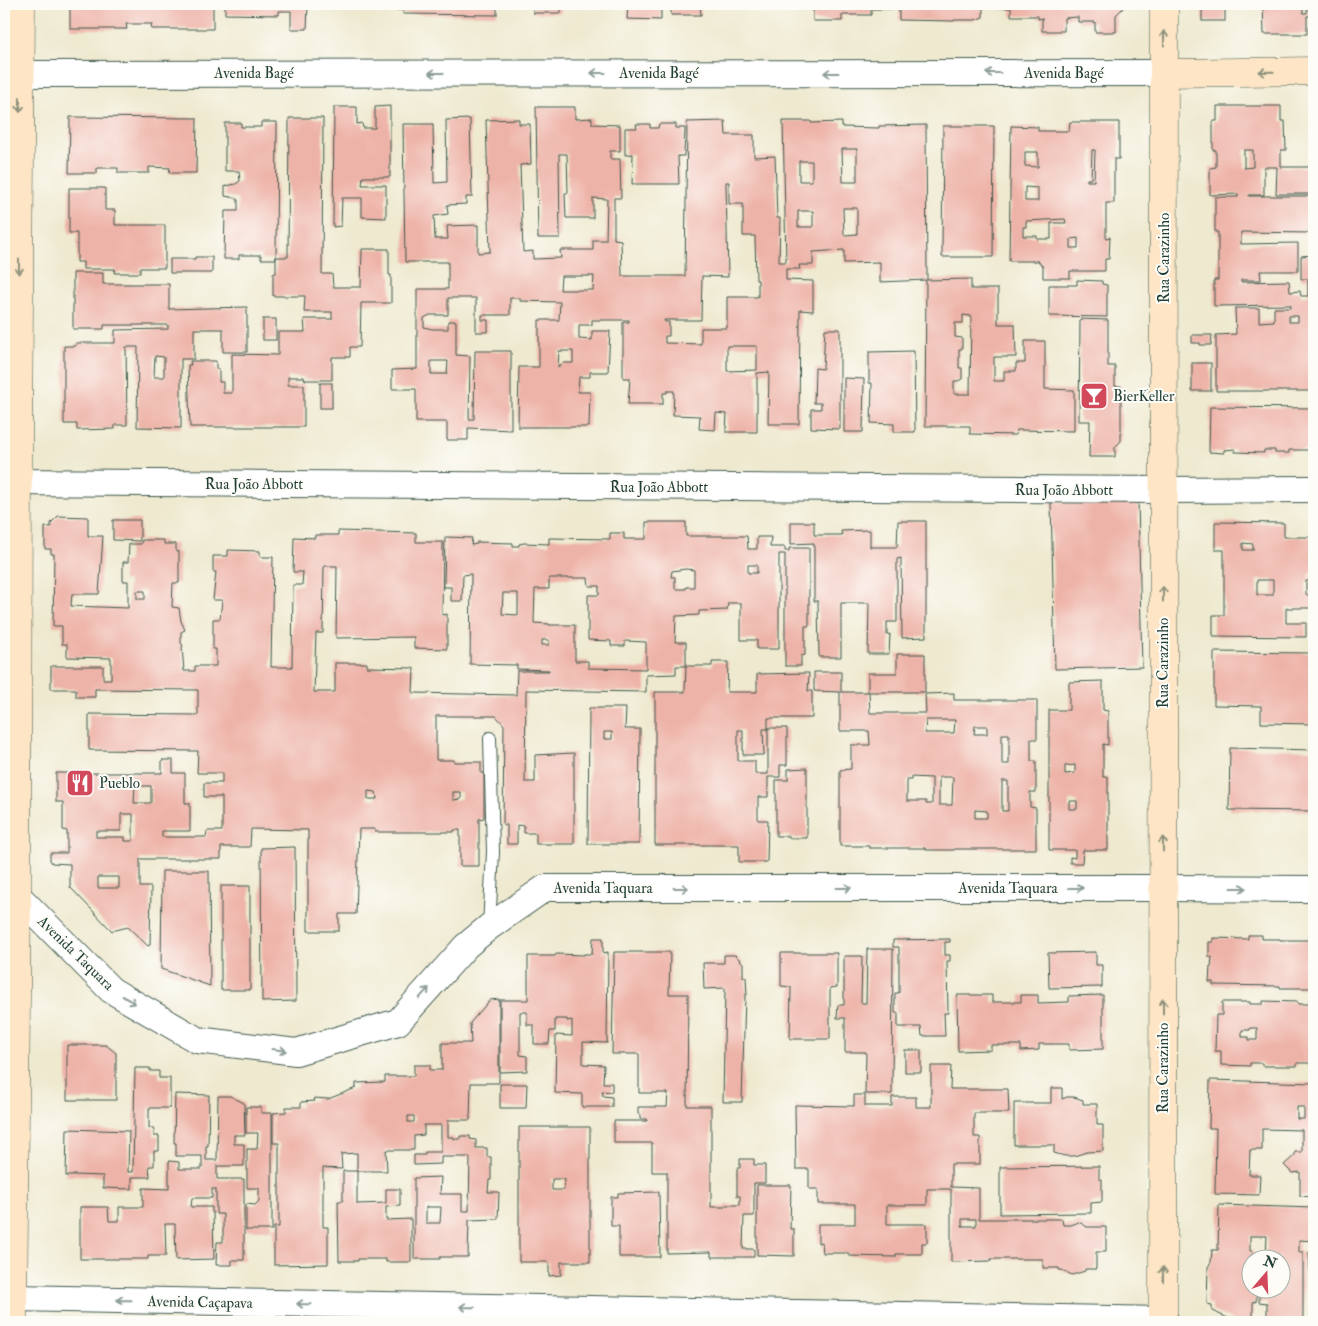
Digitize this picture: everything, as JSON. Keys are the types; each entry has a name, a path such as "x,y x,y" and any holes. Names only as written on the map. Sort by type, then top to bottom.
{"street":[{"path":"13,1310 10,895 12,73 21,4"},
{"name":"Rua Carazinho","path":"1164,4 1164,1322"},
{"name":"Avenida Bagé","path":"12,73 1164,73 1314,71"},
{"name":"Rua João Abbott","path":"11,482 1164,490 1314,489"},
{"name":"Avenida Taquara","path":"10,895 111,990 197,1040 296,1052 398,1022 466,946 545,888 1314,889"},
{"name":"Avenida Caçapava","path":"13,1310 1164,1322"}],"lane":[{"path":"489,928 493,852 490,738"}],"building":[{"path":"70,4 213,4 213,29 151,29 152,24 126,24 127,29 70,29"},
{"path":"225,4 308,4 307,29 291,29 291,11 279,11 279,15 225,14"},
{"path":"391,4 497,4 497,15 403,14 403,10 391,10"},
{"path":"533,4 616,4 616,6 561,6 561,13 533,13"},
{"path":"628,4 661,4 661,20 627,19"},
{"path":"671,4 700,4 701,15 671,15"},
{"path":"813,4 893,4 893,9 871,9 871,15 842,15 842,21 813,21"},
{"path":"899,4 983,4 983,17 975,20 954,21 899,20"},
{"path":"986,4 1123,4 1123,8 1116,15 1116,32 1095,32 1095,22 1078,22 1078,17 1064,18 1064,31 1042,31 1042,18 1038,19 1038,16 1011,16 1011,8 986,8"},
{"path":"1202,4 1225,4 1225,21 1202,21"},
{"path":"1263,4 1303,4 1303,13 1307,13 1307,4 1314,4 1314,16 1307,16 1307,34 1264,34"},
{"path":"390,106 390,177 363,177 362,185 386,185 386,218 362,217 362,198 342,198 341,226 333,227 334,107 357,107 357,124 362,123 363,128 375,128 375,107"},
{"path":"1217,106 1281,106 1281,121 1285,121 1286,150 1281,150 1281,167 1314,167 1314,194 1276,194 1277,167 1264,167 1264,195 1249,196 1314,196 1314,233 1241,232 1241,244 1298,243 1298,271 1260,271 1261,280 1241,280 1241,282 1289,281 1290,292 1300,291 1301,296 1308,296 1308,279 1301,279 1301,256 1314,255 1314,307 1312,307 1312,321 1314,321 1314,391 1216,391 1216,335 1236,334 1235,308 1259,308 1259,322 1274,321 1274,308 1290,308 1291,305 1214,306 1214,280 1218,280 1218,232 1215,232 1215,197 1238,197 1238,194 1210,195 1210,168 1216,167 1216,150 1213,150 1213,121 1217,121","holes":["1244,150 1253,150 1253,167 1244,168","1289,316 1298,316 1298,322 1289,322"]},
{"path":"536,107 575,107 575,119 592,118 592,124 620,125 620,151 610,151 610,159 620,159 621,198 614,198 614,239 621,240 622,276 685,276 687,122 725,121 726,135 754,135 754,157 775,156 777,218 780,218 779,262 786,262 783,121 811,121 811,123 842,122 842,127 879,128 879,126 926,125 927,280 971,279 971,289 998,289 998,324 1015,324 1016,357 994,357 994,381 1004,381 1004,371 1016,371 1016,363 1025,363 1025,341 1045,341 1045,389 1074,390 1074,431 1017,430 1016,435 970,434 970,426 925,426 926,280 880,282 880,262 844,263 844,250 813,252 813,265 799,265 800,269 786,269 786,280 813,281 813,311 800,310 799,424 768,424 769,372 757,373 757,432 726,432 727,414 716,413 715,430 699,429 700,416 673,415 674,391 663,393 663,404 628,404 630,378 623,378 623,322 629,322 629,320 592,320 592,325 579,325 579,339 592,340 592,331 610,331 608,372 590,372 590,377 579,377 578,392 590,392 589,427 518,427 519,367 539,367 539,320 559,320 560,302 520,301 520,298 510,298 510,315 482,315 482,320 488,320 488,332 476,332 476,298 448,298 448,315 430,315 424,318 424,327 448,329 448,321 456,321 456,355 470,356 469,419 474,419 475,351 511,351 511,430 468,428 468,440 447,440 447,422 416,422 416,389 392,389 392,370 417,369 417,289 448,289 448,262 405,262 403,124 433,124 434,183 447,182 446,120 470,119 472,197 466,197 466,204 447,205 448,214 434,216 435,239 448,239 447,226 478,225 478,253 490,252 486,120 519,119 519,124 530,124 531,164 520,165 523,252 533,251 533,259 561,258 560,250 593,250 593,240 606,240 607,199 593,198 593,218 566,218 565,193 568,193 567,154 559,154 560,238 538,238","holes":["842,149 857,149 857,182 843,182","799,161 812,161 812,181 799,181","726,182 729,182 729,204 743,204 743,236 755,236 758,297 727,297 727,328 701,328 701,344 665,343 665,336 669,336 669,322 664,320 701,320 702,276 728,277","843,208 857,208 857,234 844,235","798,211 813,211 813,227 798,227","561,276 594,276 593,290 560,290","963,315 971,316 970,394 954,394 954,381 962,379 962,368 959,368 959,349 962,349 962,338 955,337 955,323 963,323","727,346 757,346 757,370 727,371","559,351 573,351 573,363 563,363 558,367","431,361 448,361 447,374 431,374"]},
{"path":"70,117 197,118 196,173 169,173 170,168 149,167 149,173 118,173 118,168 97,168 97,173 69,173"},
{"path":"289,118 323,118 322,274 332,274 333,287 361,287 362,249 389,249 391,303 361,303 360,347 350,347 350,357 332,357 332,380 305,380 304,377 288,377 288,385 304,385 304,427 190,427 188,365 191,365 190,361 216,361 216,369 219,369 219,382 223,382 223,393 232,393 232,354 278,355 278,332 305,332 304,319 332,319 332,312 304,312 305,296 273,296 273,274 276,273 276,257 288,257"},
{"path":"261,122 277,122 276,259 261,259 261,255 239,255 239,259 224,259 225,211 238,211 238,200 225,196 225,186 236,184 240,181 239,171 225,171 225,123 241,123 241,127 261,127"},
{"path":"1070,122 1119,122 1119,159 1114,159 1114,203 1106,203 1106,238 1110,237 1109,259 1105,259 1105,271 1070,271 1070,278 1043,278 1043,267 1038,261 1009,261 1011,126 1038,127 1038,131 1069,131","holes":["1092,150 1095,150 1094,181 1087,181 1087,179 1091,179","1025,152 1038,152 1038,167 1025,166","1025,187 1038,188 1038,201 1025,201","1065,219 1066,223 1051,223 1051,239 1023,236 1023,227 1026,227 1026,221","1078,238 1078,248 1071,248 1071,239"]},
{"path":"636,124 650,124 650,128 658,128 659,124 676,124 676,128 685,128 684,156 678,156 679,184 632,184 633,154 625,155 625,128 637,128"},
{"path":"943,126 994,126 993,257 942,257"},
{"path":"69,188 105,188 105,210 115,210 115,225 165,225 165,268 140,268 140,273 114,273 115,269 83,269 83,262 77,262 77,233 69,233"},
{"path":"195,257 212,257 212,273 170,273 170,259 195,259"},
{"path":"73,273 103,273 103,284 169,284 169,309 247,307 247,352 223,352 223,329 194,329 194,359 181,359 181,428 137,427 138,347 126,347 127,425 115,425 115,429 77,430 77,424 64,424 64,346 76,346 76,343 115,343 115,330 168,329 168,325 104,325 104,329 73,329","holes":["155,356 164,357 164,377 154,377"]},
{"path":"1077,280 1102,281 1102,284 1107,285 1107,317 1049,316 1049,285 1077,285"},
{"path":"263,319 276,319 276,340 263,340"},
{"path":"1080,319 1108,320 1108,366 1115,366 1115,386 1121,386 1121,441 1115,447 1115,457 1089,457 1090,421 1079,421"},
{"path":"825,329 840,329 840,429 811,428 811,409 821,409 821,403 814,403 815,368 823,369"},
{"path":"1192,335 1212,335 1211,345 1192,343"},
{"path":"914,351 915,432 894,432 894,424 871,423 872,383 869,383 869,352"},
{"path":"1192,363 1211,363 1211,391 1192,391"},
{"path":"844,378 864,379 863,432 844,432"},
{"path":"320,383 332,383 332,408 320,408"},
{"path":"1210,407 1314,408 1314,450 1289,450 1289,453 1275,453 1275,450 1264,450 1264,453 1235,452 1235,449 1224,450 1224,453 1209,452"},
{"path":"1138,500 1142,667 1055,669 1051,502"},
{"path":"58,516 88,517 88,536 103,536 99,594 72,594 71,606 128,608 128,581 123,581 123,562 128,562 129,544 141,544 142,540 164,540 164,544 176,544 176,552 179,552 179,583 173,583 172,607 179,608 185,630 181,632 184,671 195,671 195,666 216,666 216,649 213,649 213,619 220,619 222,600 213,600 216,572 213,572 213,556 228,556 228,550 260,551 260,557 273,557 271,667 292,667 293,585 302,585 303,572 293,572 294,537 315,538 315,535 338,535 338,531 416,533 416,542 443,542 442,615 447,614 447,649 414,648 414,637 336,638 337,566 324,566 323,633 316,633 314,692 335,692 335,663 367,663 367,667 414,668 413,693 516,695 517,671 549,670 517,669 517,665 470,664 471,574 463,575 462,601 451,601 451,587 444,587 445,537 472,538 471,545 477,544 477,542 513,543 513,546 519,546 519,544 524,543 549,544 549,538 610,539 610,533 624,533 624,539 646,539 646,522 686,522 686,536 747,536 748,549 757,549 757,537 771,537 770,547 785,547 785,551 789,551 789,548 809,548 809,626 805,626 805,655 801,656 801,666 785,666 785,554 779,554 779,649 757,649 757,640 741,640 741,603 728,603 727,610 699,611 699,615 676,616 675,642 686,642 686,666 676,666 676,674 646,675 646,692 526,690 525,782 535,782 535,755 574,753 574,844 536,844 536,833 524,833 524,826 517,825 517,844 507,844 507,825 503,825 504,725 496,716 436,716 436,760 481,762 481,773 484,773 484,818 479,819 479,866 460,866 460,830 454,830 454,832 375,832 375,829 359,829 356,914 339,914 339,931 308,931 308,830 251,829 250,847 221,847 221,859 140,859 140,887 151,887 150,945 148,946 128,927 112,931 70,887 70,864 52,863 50,860 50,853 67,853 67,831 63,830 63,802 56,802 56,773 162,773 162,760 173,760 173,773 185,773 185,803 190,803 190,831 162,831 162,837 206,837 207,831 222,831 222,797 204,797 204,783 222,783 222,773 197,773 198,751 89,750 89,714 198,715 198,690 95,689 95,697 76,697 76,689 51,689 51,666 103,666 103,679 111,679 111,658 67,657 67,644 62,644 62,626 53,626 54,554 51,554 51,549 45,549 45,527 51,527 51,523","holes":["748,565 757,565 757,573 748,573","694,570 694,587 675,589 675,577 671,577 672,571","549,578 588,578 589,586 599,586 599,595 588,595 588,640 611,641 611,646 625,646 625,641 646,642 646,669 588,668 588,661 575,661 575,625 534,623 535,589 549,589","137,591 145,591 145,599 137,599","503,593 518,593 518,615 502,614","542,640 549,640 549,645 542,645","135,786 151,786 151,803 134,803","368,791 376,792 377,799 368,799","453,792 461,792 461,799 453,800","121,814 133,814 133,841 125,841 125,837 96,837 96,831 121,831","98,877 119,877 119,888 98,888"]},
{"path":"113,520 140,520 140,541 113,540"},
{"path":"898,521 926,521 926,637 902,638 901,558 897,559 897,622 887,622 887,635 890,634 889,654 868,654 869,603 841,603 841,657 819,657 818,601 814,601 814,543 791,544 791,522 814,522 814,535 842,535 841,531 870,530 870,547 897,547"},
{"path":"1215,522 1284,523 1284,537 1314,537 1314,572 1310,572 1309,581 1306,581 1306,595 1314,595 1314,608 1286,608 1286,623 1306,623 1306,637 1213,636 1213,615 1224,615 1224,550 1215,550","holes":["1243,543 1253,544 1253,550 1243,550","1257,580 1273,580 1273,595 1257,595"]},
{"path":"1214,652 1314,653 1314,724 1261,723 1261,706 1214,705"},
{"path":"897,654 925,654 925,692 869,692 870,713 926,713 925,694 954,693 954,700 1037,700 1037,739 1031,739 1031,761 1036,761 1036,792 1030,792 1030,807 1036,808 1036,849 926,850 925,848 840,846 840,770 851,769 851,745 870,745 869,731 840,731 840,692 814,691 814,672 841,672 841,692 868,692 868,673 897,673","holes":["926,720 955,720 954,733 925,733","975,726 987,726 987,734 974,734","1002,734 1009,734 1009,764 1002,764","911,777 932,778 932,804 926,804 926,801 907,801 907,780 911,780","939,777 953,777 952,805 939,805","1002,781 1008,781 1008,811 1002,811","975,810 987,811 987,818 975,818"]},
{"path":"712,662 728,662 727,692 757,692 757,674 809,673 808,691 812,691 812,718 768,718 768,728 787,728 787,765 780,765 780,777 768,777 768,797 758,797 758,820 768,820 767,862 739,862 739,845 655,845 655,692 685,692 686,666 712,666","holes":["763,729 768,729 768,774 755,774 755,761 738,761 738,730 743,730 743,755 764,755"]},
{"path":"1103,681 1103,710 1108,711 1108,745 1103,744 1103,777 1108,777 1108,850 1083,850 1082,863 1070,863 1070,857 1075,858 1075,850 1049,850 1049,710 1069,710 1069,682","holes":["1075,765 1075,773 1065,774 1065,766","1069,801 1077,801 1077,809 1069,809"]},
{"path":"589,708 626,708 625,729 640,729 639,844 588,844","holes":["604,732 612,732 612,739 604,739"]},
{"path":"1230,748 1314,750 1314,811 1229,810"},
{"path":"807,768 807,838 776,836 776,780 788,780 788,769"},
{"path":"295,847 296,1001 262,1002 261,848"},
{"path":"162,871 209,871 210,986 161,969"},
{"path":"221,886 250,886 250,990 221,990"},
{"path":"1248,935 1262,935 1262,939 1314,940 1314,982 1312,982 1312,988 1213,985 1213,982 1209,982 1212,957 1209,957 1209,942 1213,942 1213,938 1248,939"},
{"path":"593,938 603,938 603,953 608,952 607,1043 583,1042 583,1064 604,1065 603,1083 612,1083 612,1092 602,1091 603,1096 612,1097 612,1107 582,1107 582,1094 555,1093 556,1035 572,1036 572,1020 555,1019 555,1031 550,1031 549,1044 534,1044 534,1025 527,1025 527,1012 520,1012 520,1055 527,1056 527,1071 500,1072 500,1000 528,1000 528,956 592,954"},
{"path":"950,939 950,942 945,942 945,955 950,955 950,961 947,961 948,1013 944,1013 945,1036 922,1036 921,1027 898,1027 898,1013 895,1013 895,993 899,993 899,947 893,947 893,940"},
{"path":"867,949 893,949 892,1094 865,1094 866,1052 845,1052 845,1018 837,1018 838,1005 844,1005 844,956 862,956 861,1003 866,1003"},
{"path":"614,952 670,952 669,994 688,994 687,1106 711,1106 711,1207 740,1205 740,1196 737,1196 737,1168 740,1168 740,1159 754,1159 754,1165 765,1165 765,1183 754,1183 754,1216 744,1216 743,1249 754,1249 754,1257 711,1257 711,1252 667,1253 667,1172 652,1172 652,1143 614,1143 614,1121 647,1121 647,1119 640,1119 638,1107 667,1107 668,1093 639,1093 639,1054 612,1054"},
{"path":"1096,952 1096,965 1102,965 1102,987 1049,988 1048,953"},
{"path":"781,953 837,953 837,987 830,988 830,1039 790,1039 791,987 781,986"},
{"path":"724,955 735,955 743,963 743,977 746,977 747,995 745,995 742,1102 723,1102 725,988 704,989 703,963 724,963"},
{"path":"957,995 992,995 992,1002 1021,1002 1021,995 1038,995 1038,1003 1069,1002 1069,996 1103,995 1103,1049 1069,1050 1069,1044 1039,1044 1039,1050 1021,1051 1021,1045 991,1045 991,1050 958,1051"},
{"path":"499,999 499,1083 471,1083 470,1120 448,1120 448,1137 460,1139 460,1136 470,1136 470,1139 476,1140 476,1148 487,1148 487,1157 491,1157 491,1180 489,1180 488,1192 499,1192 498,1219 469,1220 468,1257 414,1259 414,1178 441,1177 440,1194 462,1194 462,1211 469,1211 470,1157 441,1157 441,1164 414,1165 414,1155 425,1155 425,1152 441,1152 441,1125 424,1125 424,1135 414,1136 414,1150 386,1150 387,1171 357,1171 357,1153 341,1154 342,1169 323,1168 323,1227 328,1227 328,1264 274,1265 274,1227 279,1227 279,1143 273,1143 273,1113 286,1112 286,1107 301,1107 301,1102 315,1101 314,1098 328,1099 356,1088 356,1083 385,1082 385,1076 414,1076 414,1065 430,1065 430,1070 442,1070 442,1043 471,1043 470,1023 490,1000","holes":["408,1116 414,1116 414,1122 408,1122","426,1207 441,1207 440,1223 426,1223"]},
{"path":"1263,1001 1298,1002 1298,1004 1314,1002 1314,1066 1310,1066 1310,1063 1297,1063 1297,1066 1262,1066 1262,1063 1250,1063 1250,1066 1221,1065 1221,1051 1215,1051 1216,1015 1222,1015 1222,1002 1263,1004","holes":["1257,1028 1257,1040 1249,1040 1249,1037 1242,1037 1242,1030"]},
{"path":"67,1045 106,1045 116,1053 116,1100 67,1100"},
{"path":"905,1050 921,1050 921,1072 905,1072"},
{"path":"931,1066 951,1066 950,1089 1008,1089 1009,1113 974,1113 974,1137 980,1137 980,1164 951,1164 951,1187 979,1188 979,1219 1062,1219 1063,1225 1079,1222 1087,1227 1106,1227 1106,1252 1096,1252 1096,1269 1085,1269 1085,1271 1072,1275 1059,1270 1059,1268 1043,1268 1043,1259 991,1259 991,1261 951,1262 951,1189 927,1189 927,1205 887,1205 887,1224 927,1224 927,1243 922,1243 922,1254 896,1254 896,1257 849,1256 849,1253 823,1253 822,1242 818,1243 818,1224 855,1224 855,1204 818,1204 818,1189 809,1189 809,1169 796,1169 795,1105 854,1106 854,1095 865,1095 865,1106 892,1106 892,1097 916,1097 916,1107 931,1107","holes":["962,1219 976,1219 976,1226 962,1226"]},
{"path":"135,1068 150,1068 150,1071 159,1071 159,1078 170,1078 170,1108 149,1108 149,1128 154,1128 154,1136 159,1136 159,1151 154,1151 154,1166 149,1166 150,1177 132,1177 132,1189 103,1188 103,1176 66,1176 67,1129 129,1131 128,1172 133,1172"},
{"path":"1210,1080 1314,1083 1314,1197 1300,1196 1300,1172 1292,1173 1284,1165 1295,1155 1295,1152 1302,1152 1302,1130 1262,1129 1262,1150 1250,1150 1249,1175 1260,1175 1259,1195 1215,1194 1216,1128 1209,1128","holes":["1297,1107 1304,1107 1304,1119 1297,1119"]},
{"path":"500,1084 527,1084 526,1108 500,1108"},
{"path":"1051,1088 1062,1088 1062,1099 1074,1097 1083,1100 1083,1104 1097,1104 1097,1125 1103,1125 1103,1151 1065,1156 1054,1153 1054,1145 1014,1145 1014,1103 1051,1103"},
{"path":"175,1094 209,1095 206,1160 217,1160 218,1096 230,1096 244,1103 245,1135 234,1135 234,1144 244,1144 244,1166 217,1166 217,1179 244,1179 244,1260 232,1260 232,1265 216,1265 217,1242 223,1242 223,1214 216,1214 216,1189 212,1189 212,1198 192,1198 191,1207 212,1207 214,1259 176,1260 175,1224 165,1224 166,1256 148,1256 148,1259 80,1259 80,1207 108,1207 109,1221 119,1221 119,1207 143,1207 143,1188 169,1189 169,1161 179,1162 179,1169 202,1169 202,1156 176,1156 176,1143 174,1143"},
{"path":"246,1107 261,1107 261,1113 272,1113 272,1230 246,1230 246,1204 255,1205 259,1201 259,1188 247,1188 247,1149 257,1149 258,1133 246,1133"},
{"path":"519,1127 590,1127 590,1262 561,1262 561,1275 549,1276 549,1262 519,1262","holes":["552,1179 565,1179 564,1190 552,1190"]},
{"path":"1099,1166 1099,1179 1102,1179 1102,1202 1091,1203 1091,1213 1000,1214 1000,1167"},
{"path":"343,1171 357,1171 357,1204 386,1203 386,1189 400,1189 400,1206 386,1207 386,1220 411,1219 411,1262 386,1262 386,1259 339,1261 338,1201 343,1201"},
{"path":"757,1185 791,1185 790,1229 794,1229 794,1256 757,1255"},
{"path":"659,1192 660,1257 619,1257 619,1226 611,1226 611,1197 618,1197 618,1193"},
{"path":"1219,1205 1314,1208 1314,1241 1299,1240 1299,1252 1303,1252 1303,1322 1267,1322 1267,1303 1259,1302 1259,1298 1290,1298 1290,1248 1266,1248 1267,1236 1250,1236 1250,1248 1240,1248 1240,1298 1256,1298 1256,1302 1253,1301 1253,1322 1237,1322 1212,1311 1212,1305 1207,1304 1208,1267 1211,1262 1212,1250 1218,1250"},
{"path":"1309,1252 1314,1252 1314,1270 1310,1270"}],"place":[{"name":"BierKeller","path":"1094,396"},
{"name":"Pueblo","path":"80,783"}]}
